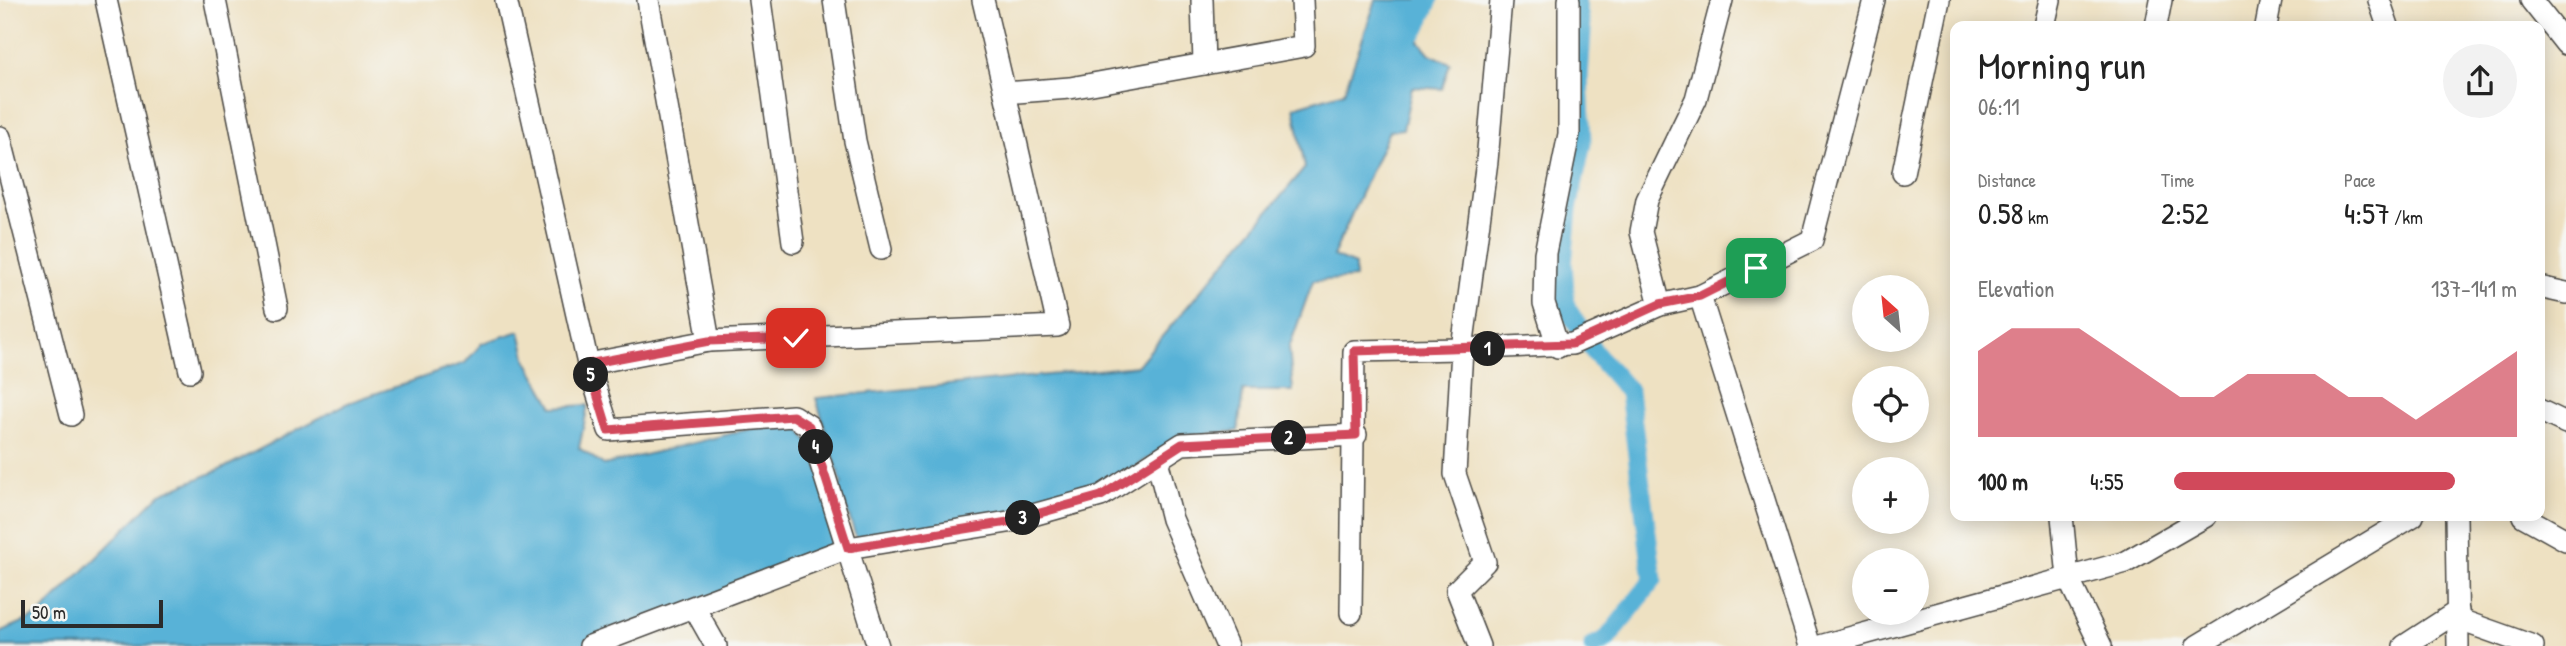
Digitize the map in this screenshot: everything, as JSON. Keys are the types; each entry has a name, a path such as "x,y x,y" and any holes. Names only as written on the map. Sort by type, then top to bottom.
{"street":[{"path":"106,0 190,371"},
{"path":"215,0 277,308"},
{"path":"506,0 588,364 608,430 793,416 809,426 846,544 871,644"},
{"path":"648,0 709,341"},
{"path":"760,0 793,242"},
{"path":"834,0 855,141 881,249"},
{"path":"588,364 709,341 1058,326 983,0"},
{"path":"1202,0 1204,64"},
{"path":"1005,93 1070,88 1304,46 1302,0"},
{"path":"1479,646 1457,590 1485,562 1455,474 1462,349 1487,161 1501,0"},
{"path":"1569,0 1569,134 1545,254 1544,303 1574,342"},
{"path":"1660,304 1641,232 1647,200 1696,99 1723,0"},
{"path":"1351,613 1356,435 1354,351 1462,349 1574,342 1660,304 1700,296 1812,240 1874,0"},
{"path":"1903,173 1938,0"},
{"path":"2045,21 2050,0"},
{"path":"2157,21 2161,0"},
{"path":"2267,21 2272,0"},
{"path":"2373,21 2378,0"},
{"path":"2378,0 2386,21"},
{"path":"2531,0 2566,44"},
{"path":"0,137 71,415"},
{"path":"2545,289 2565,294"},
{"path":"1700,296 1810,646"},
{"path":"2545,413 2566,424"},
{"path":"590,646 695,608 846,544 1008,522 1101,496 1182,444 1356,435"},
{"path":"1157,460 1172,519 1227,646"},
{"path":"2062,521 2068,578 2094,644"},
{"path":"1820,646 2126,562 2197,521"},
{"path":"2197,646 2405,521"},
{"path":"2456,521 2458,646"},
{"path":"2532,521 2566,540"},
{"path":"695,608 716,646"},
{"path":"2404,646 2457,615"},
{"path":"2457,615 2533,646"}],"water":[{"path":"1376,0 1428,0 1419,41 1430,54 1450,63 1442,89 1412,87 1403,129 1389,131 1333,256 1355,265 1355,278 1313,281 1289,348 1293,391 1243,391 1238,431 1179,436 1101,492 1000,518 857,540 845,504 833,552 582,646 0,646 0,632 39,615 160,494 222,469 348,403 465,363 482,343 520,331 527,361 553,407 588,405 579,448 604,465 750,429 796,424 808,441 827,491 842,485 816,398 1137,366 1305,168 1294,107 1344,92"}],"waterway":[{"path":"1415,31 1429,0"},
{"path":"1576,0 1582,31 1579,79 1582,143 1568,209 1563,264 1566,307 1595,353 1629,392 1653,580 1607,639 1593,646"}],"route":[{"path":"796,338 709,341 588,364 608,430 793,416 801,419 809,426 848,548 1008,522 1101,496 1182,444 1356,435 1354,351 1558,347 1572,344 1660,304 1700,296 1756,268"}]}
